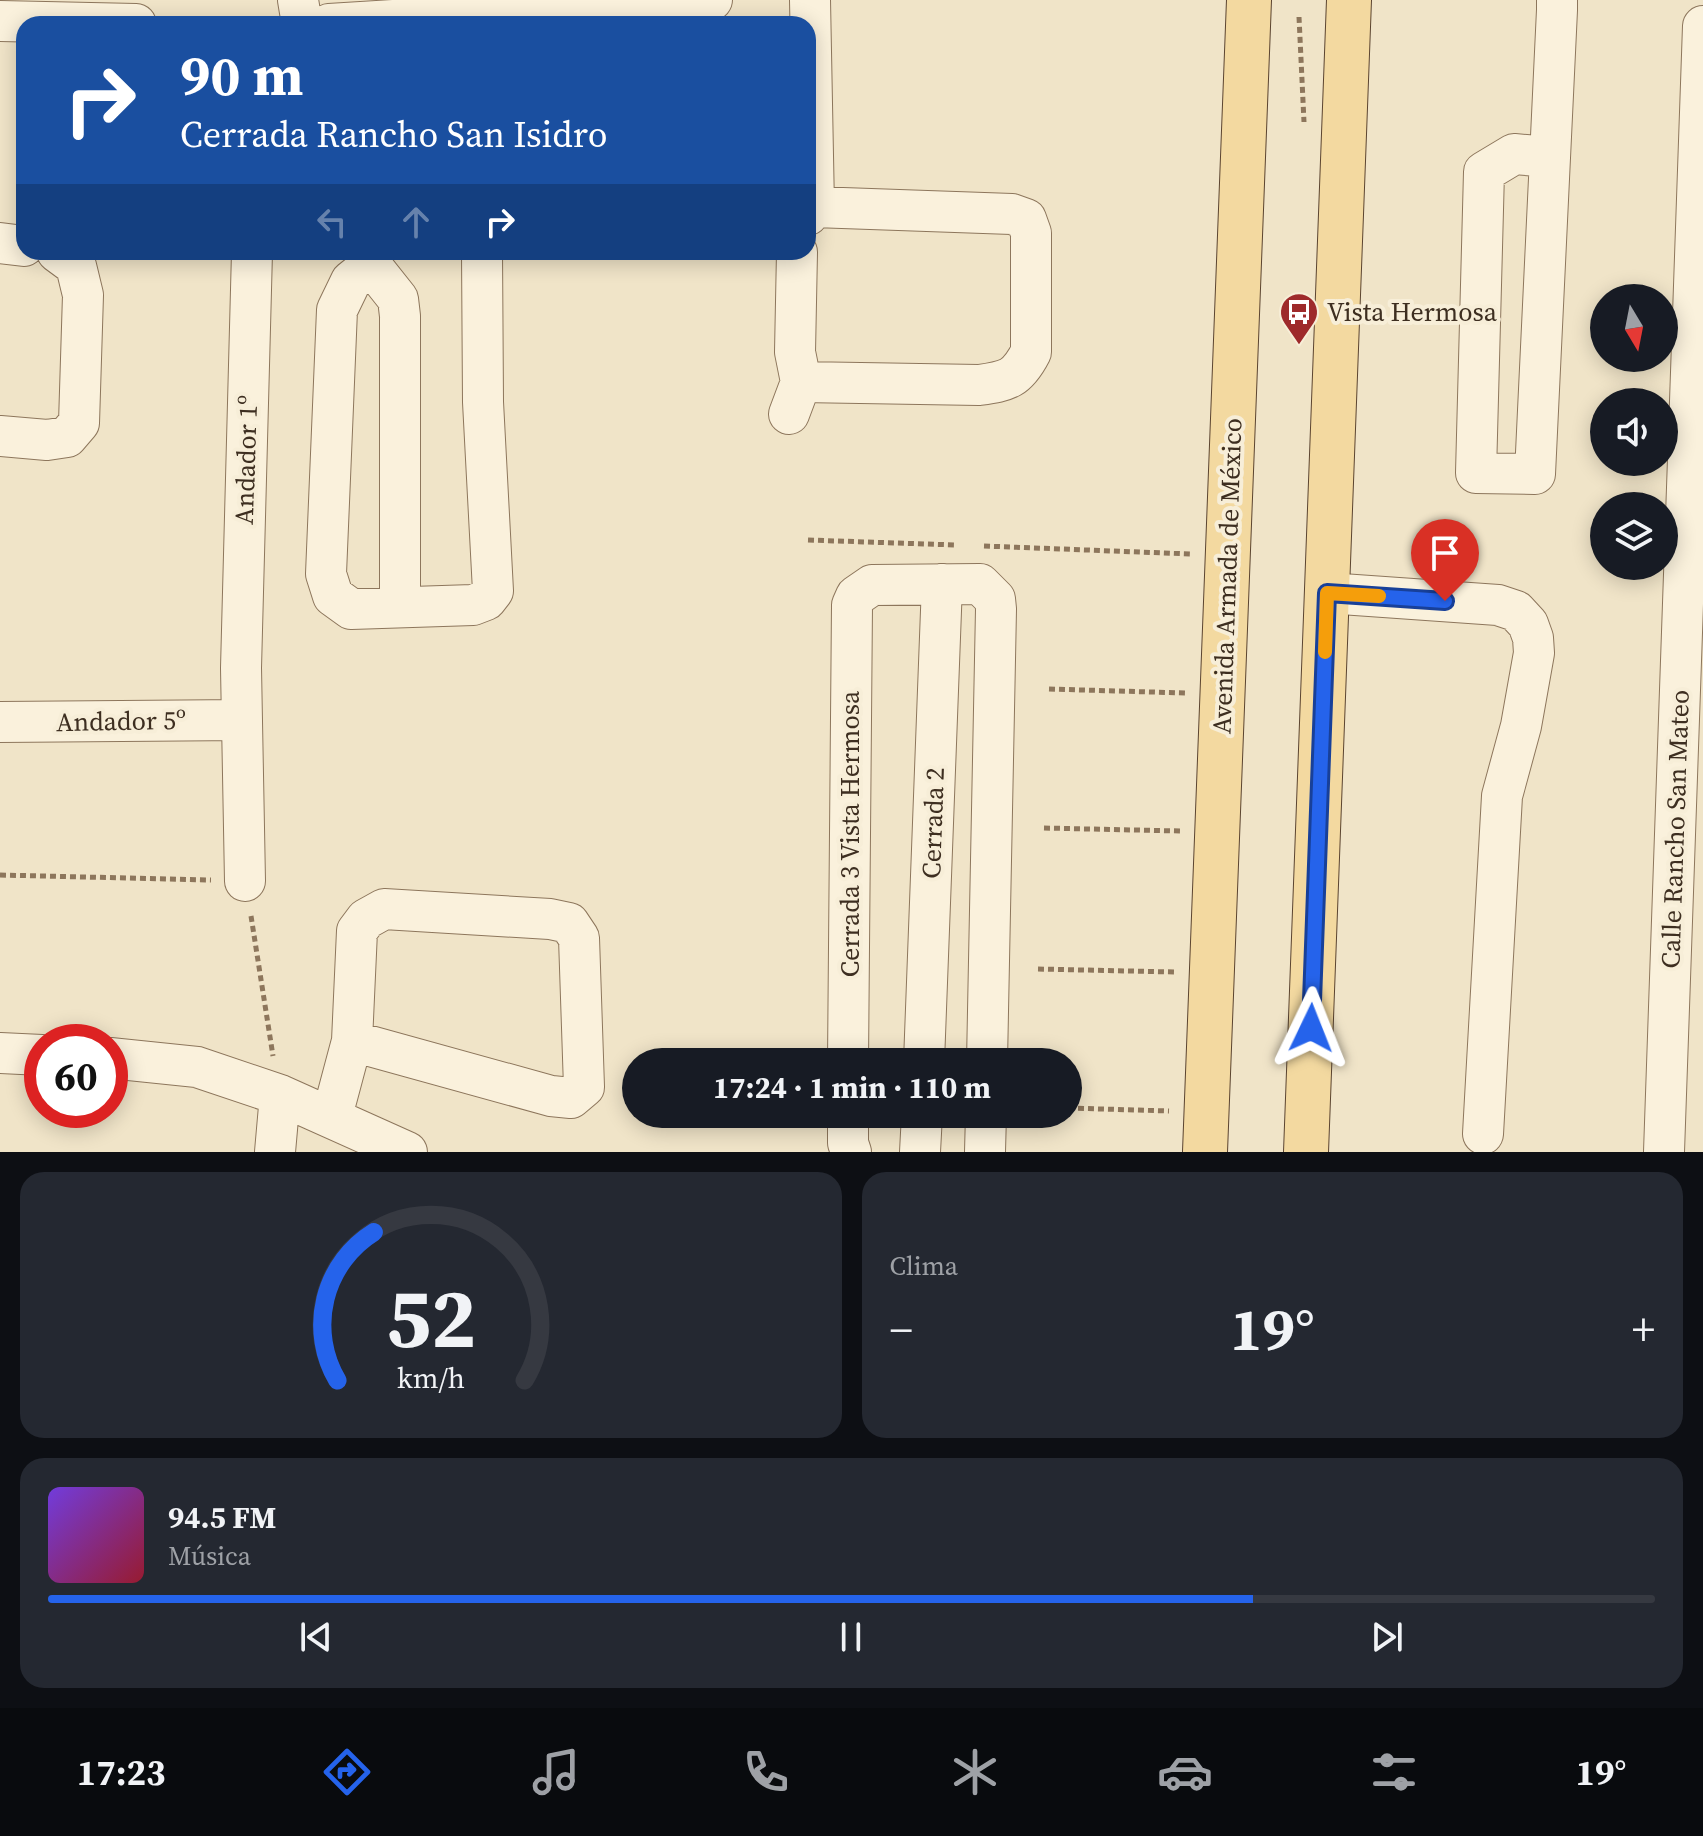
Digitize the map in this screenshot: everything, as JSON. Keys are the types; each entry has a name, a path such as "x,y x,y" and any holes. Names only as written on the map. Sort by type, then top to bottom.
{"main road":[{"path":"1306,1152 1349,8"},
{"name":"Avenida Armada de México","path":"1206,1132 1249,9"}],"street":[{"path":"536,16 712,0"},
{"path":"1550,157 1514,154 1484,172 1476,473 1535,474 1550,157 1557,0"},
{"name":"Calle Rancho San Mateo","path":"1664,1152 1689,863 1703,26"},
{"path":"797,260 795,398 1006,381 1022,369 1031,352 1031,233 1026,219 1012,214 816,211"},
{"path":"0,436 47,440 67,437 79,423 83,295 76,266 68,260"},
{"name":"Andador 1º","path":"245,881 241,668 252,260"},
{"path":"370,260 351,281 337,310 326,574 333,596 351,609 473,605 486,600 493,591 483,402 482,260"},
{"path":"373,260 398,299 399,308 400,606"},
{"path":"942,584 980,584 995,599 996,609 987,1048"},
{"name":"Cerrada 3 Vista Hermosa","path":"848,1048 852,605 856,596 872,585 942,584"},
{"name":"Cerrada 2","path":"925,1048 942,584"},
{"path":"1327,593 1498,605 1516,611 1528,624 1533,638 1534,653 1521,726 1502,796 1483,1134"},
{"name":"Andador 5º","path":"0,722 242,720"},
{"path":"332,1116 352,1041 357,931 366,919 384,909 550,919 569,923 579,938 584,1087 571,1098 551,1096 352,1041"},
{"path":"0,1053 24,1054"},
{"path":"128,1060 197,1067 332,1116 407,1152"},
{"path":"275,1152 280,1095"},
{"path":"848,1128 851,1152"},
{"path":"920,1152 921,1128"},
{"path":"985,1152 986,1128"}],"path":[{"path":"1249,9 1299,17 1349,8"},
{"path":"1299,17 1304,124"},
{"path":"808,540 959,546"},
{"path":"974,546 1228,555"},
{"path":"1049,689 1222,695"},
{"path":"1044,828 1217,832"},
{"path":"0,875 245,881 280,1095"},
{"path":"1038,969 1211,973"},
{"path":"1082,1110 1206,1132"}],"slow traffic":[{"path":"1325,652 1327,593 1379,596"}],"place":[{"name":"Vista Hermosa","path":"1299,346"}],"route":[{"path":"1311,1028 1327,593 1445,601"}]}
